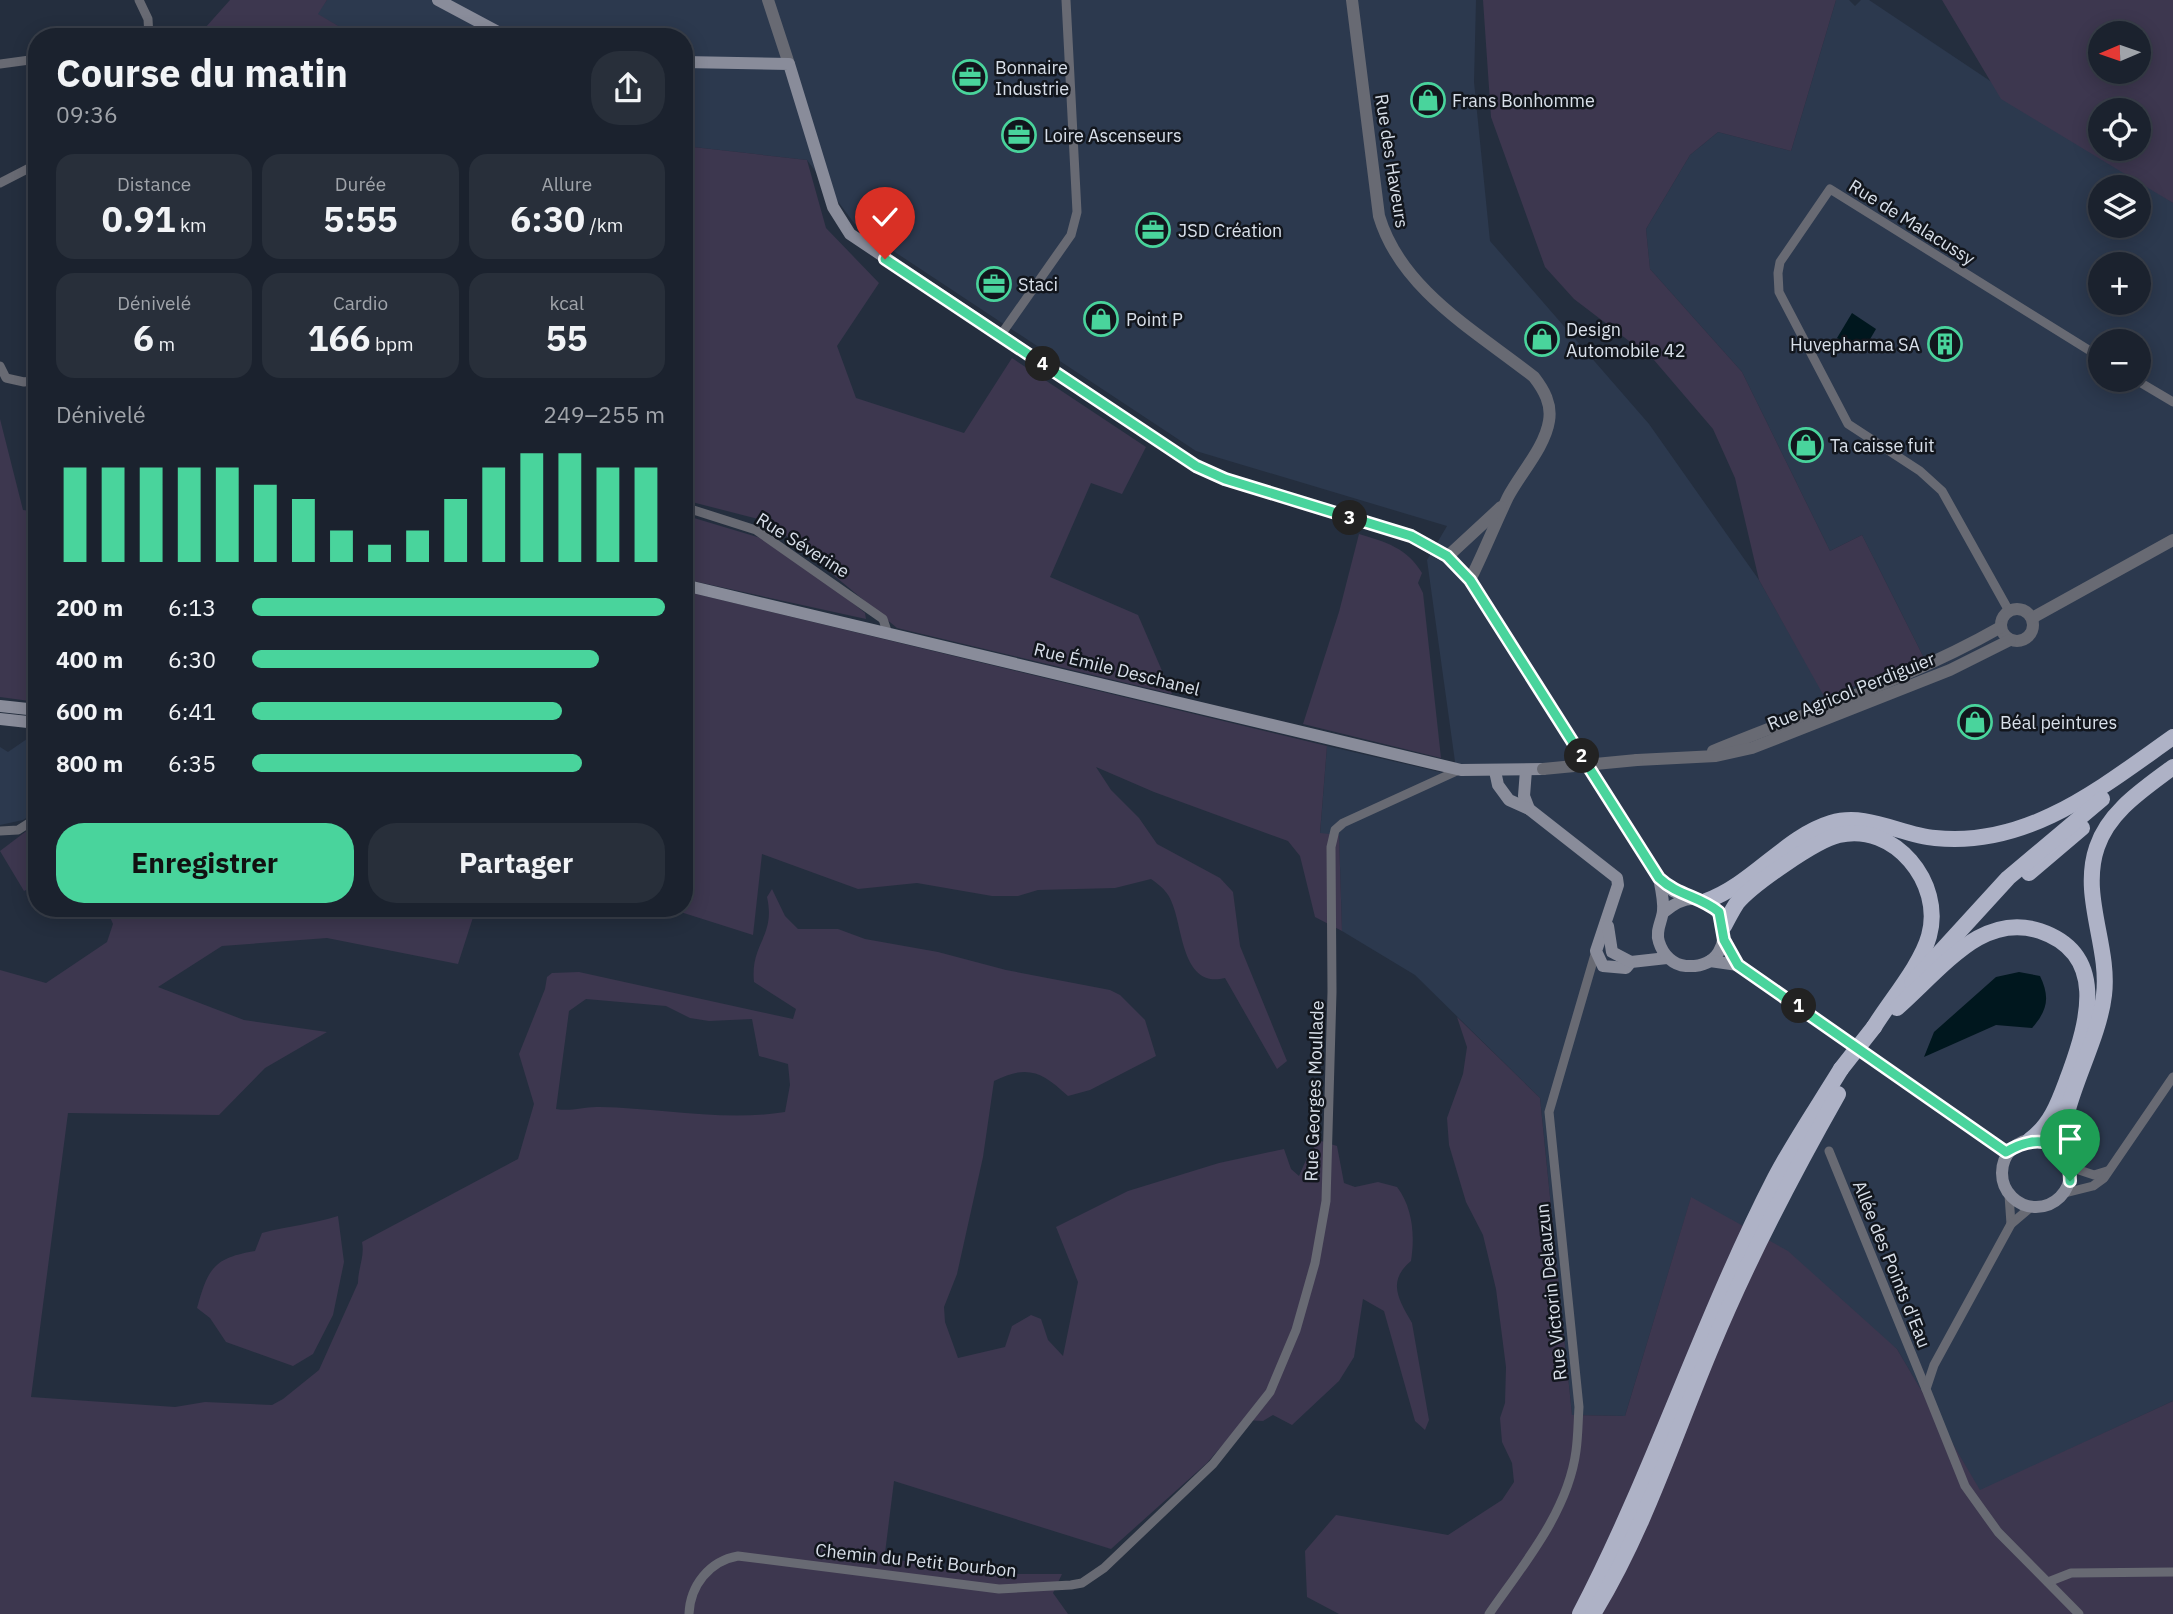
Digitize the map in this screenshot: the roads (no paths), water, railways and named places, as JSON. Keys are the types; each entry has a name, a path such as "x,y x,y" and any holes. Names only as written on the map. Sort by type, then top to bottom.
{"highway":[{"path":"1698,900 1741,884 1806,835 1832,822 1852,820 1878,823 1920,836 1950,839 1986,837 2025,825 2067,810 2111,783 2173,737"},
{"path":"1580,1614 1632,1508 1732,1270 1765,1199 1846,1070 1877,1030 2008,878 2081,815 2173,745"},
{"path":"1877,1030 2005,893 2088,823 2173,760"},
{"path":"2067,1160 2061,1134 2096,1037 2104,994 2092,883 2097,846 2121,809 2173,767"},
{"path":"1724,933 1736,904 1747,893 1822,841 1840,834 1857,834 1877,838 1897,847 1923,879 1929,893 1932,923 1923,951 1877,1030"},
{"path":"1898,1008 1971,943 1998,930 2031,928 2063,943 2076,956 2084,972 2089,1007 2086,1028 2054,1115 2042,1132 2030,1140"},
{"path":"1593,1614 1643,1517 1712,1345 1775,1204 1846,1070"}],"main road":[{"path":"438,0 490,28"},
{"path":"693,62 789,64 833,207 850,234 1196,466 1225,479 1411,536 1447,556 1470,580 1659,878 1673,891 1698,900 1719,912 1724,933 1738,965"},
{"name":"Rue Émile Deschanel","path":"693,587 1461,769 1543,769"},
{"path":"0,706 28,709"},
{"path":"0,719 28,722"},
{"path":"1526,770 1524,796 1529,809"},
{"path":"1495,771 1498,785 1509,800 1529,809 1616,878 1618,885 1596,951 1598,961 1606,968 1626,968 1658,940"},
{"path":"1659,878 1664,912"},
{"path":"1667,958 1658,940 1659,923 1664,912 1674,903 1698,900"},
{"path":"1608,915 1612,952 1637,960 1667,958 1682,965 1710,961 1738,965 2006,1152"},
{"path":"1710,961 1724,933"},
{"path":"2030,1140 2043,1140 2067,1160 2070,1181 2065,1193 2054,1202 2031,1207 2009,1195 2001,1173 2006,1152 2030,1140"}],"street":[{"path":"139,0 148,19 148,28"},
{"path":"768,0 789,64"},
{"path":"1000,336 1071,235 1077,212 1066,0"},
{"name":"Rue des Haveurs","path":"1352,0 1379,216 1387,242 1415,281 1534,377 1545,391 1549,423 1507,498 1470,580"},
{"path":"0,64 28,60"},
{"path":"0,183 28,169"},
{"name":"Rue de Malacussy","path":"2009,611 1942,491 1920,471 1848,424 1779,292 1780,262 1830,189 2088,350"},
{"path":"0,366 6,378 28,381"},
{"path":"2151,389 2173,402"},
{"name":"Rue des Haveurs","path":"1447,556 1489,521 1507,498"},
{"name":"Rue Séverine","path":"693,510 756,530 883,619 888,634"},
{"name":"Rue Agricol Perdiguier","path":"1543,769 1700,757 1752,748 1925,681 2010,640 2021,641 2029,636 2033,628 2032,618 2173,540"},
{"path":"2010,640 2001,628 2003,617 2009,611 2026,612 2032,618"},
{"name":"Rue Agricol Perdiguier","path":"1700,757 1883,685 1958,652 2001,628"},
{"name":"Rue Georges Moullade","path":"1213,1464 1270,1392 1296,1330 1315,1263 1326,1201 1332,992 1331,848 1335,831 1343,823 1461,769"},
{"path":"0,831 19,830 28,824"},
{"name":"Rue Victorin Delauzun","path":"1489,1614 1536,1548 1560,1502 1576,1453 1579,1407 1549,1112 1596,951"},
{"path":"2065,1193 2094,1186 2173,1077"},
{"name":"Allée des Points d'Eau","path":"1829,1151 1965,1486 1998,1532 2079,1614"},
{"path":"2067,1160 2094,1175 2107,1171"},
{"path":"2009,1195 2011,1224"},
{"path":"1926,1389 1934,1365 2011,1224 2031,1207"},
{"name":"Chemin du Petit Bourbon","path":"689,1614 690,1602 698,1580 725,1558 737,1556 999,1589 1082,1583 1104,1568 1213,1464"},
{"path":"2048,1582 2071,1573 2173,1572"}],"place":[{"name":"Bonnaire Industrie","path":"970,77"},
{"name":"Frans Bonhomme","path":"1428,100"},
{"name":"Loire Ascenseurs","path":"1019,135"},
{"name":"JSD Création","path":"1153,230"},
{"name":"Staci","path":"994,284"},
{"name":"Point P","path":"1101,319"},
{"name":"Design Automobile 42","path":"1542,339"},
{"name":"Huvepharma SA","path":"1945,344"},
{"name":"Ta caisse fuit","path":"1806,445"},
{"name":"Béal peintures","path":"1975,722"}]}
